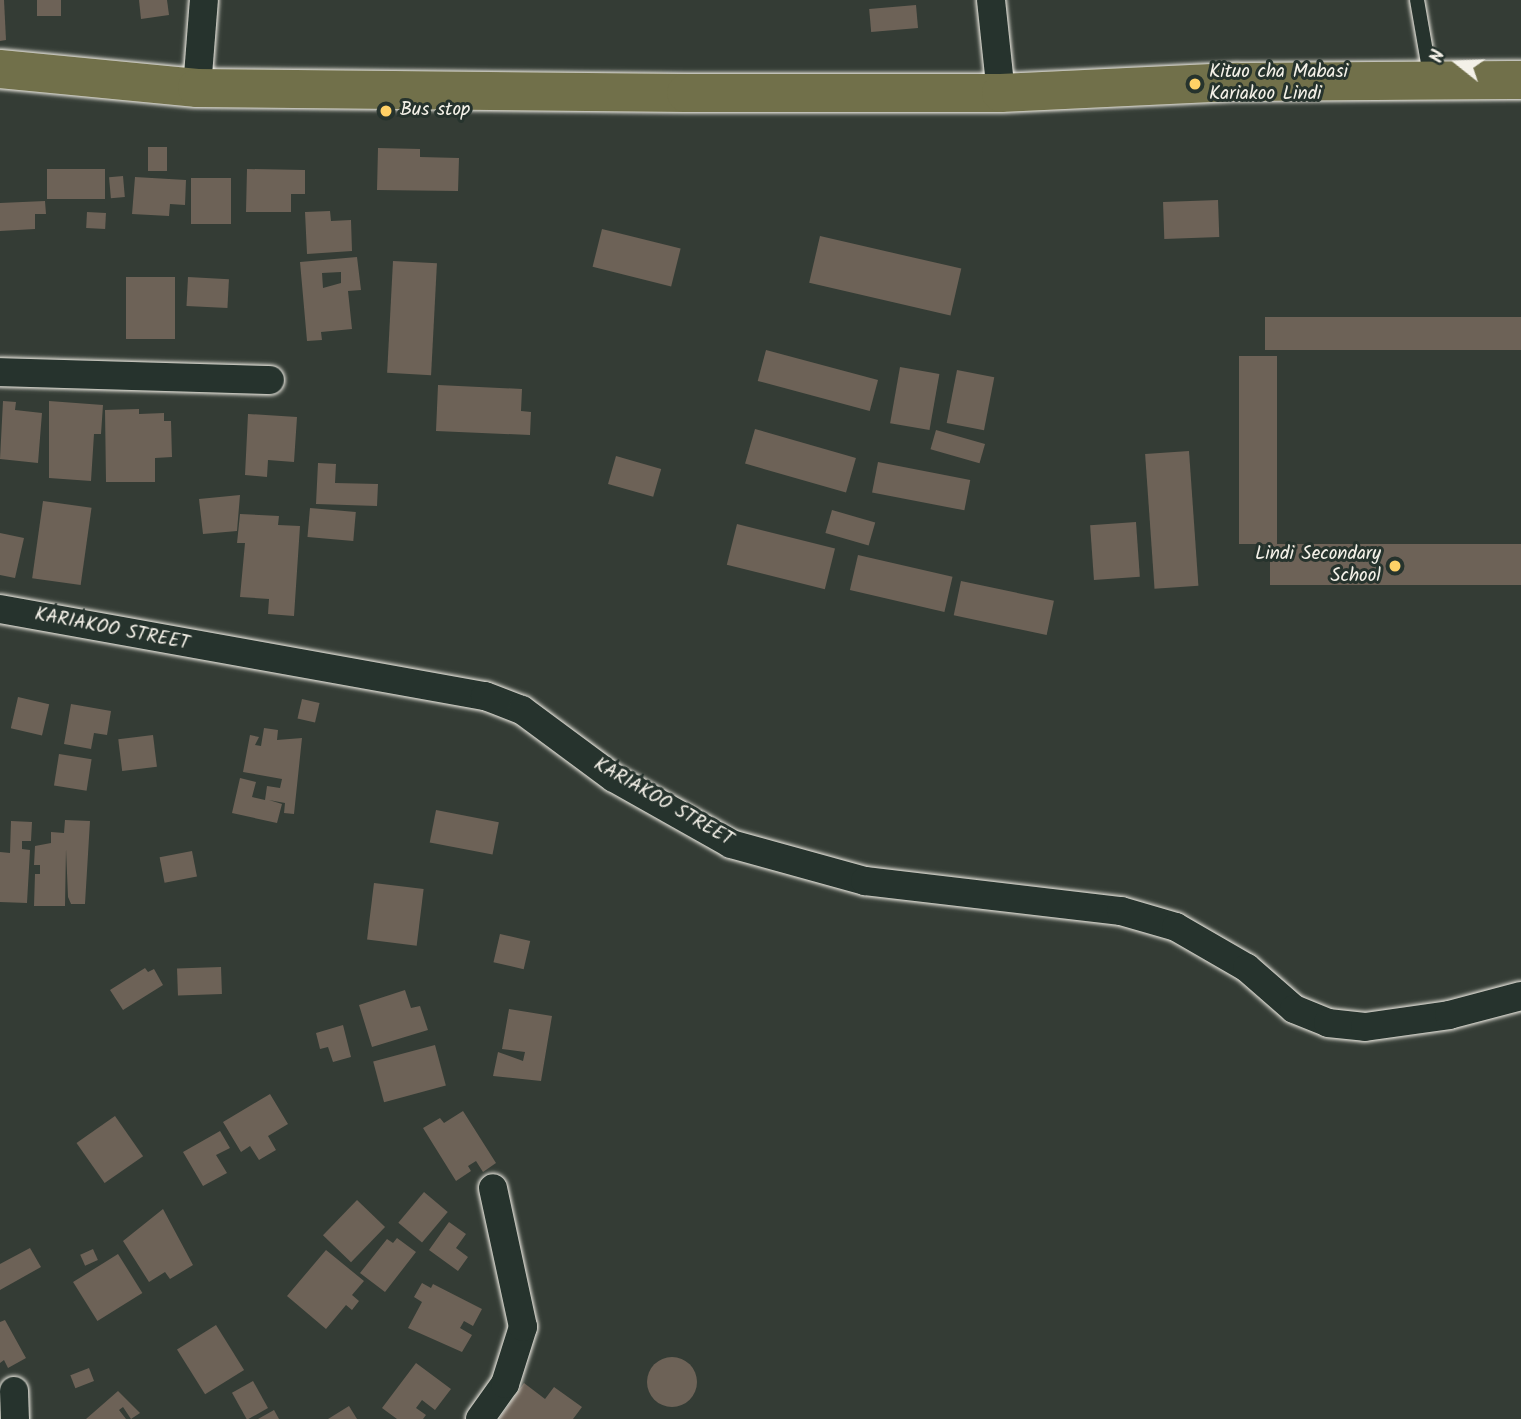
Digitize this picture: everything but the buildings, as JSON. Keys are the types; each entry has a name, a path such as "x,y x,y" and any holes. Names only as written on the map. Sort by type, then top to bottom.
{"highway":[{"path":"0,69 197,88 1001,93 1238,82 1521,80"}],"street":[{"path":"197,88 204,0"},
{"path":"991,0 1001,93"},
{"path":"0,372 270,380"},
{"name":"KARIAKOO STREET","path":"0,609 485,696 522,710 614,778 731,844 864,881 1121,911 1176,928 1247,968 1294,1009 1328,1023 1365,1027 1448,1014 1521,996"},
{"path":"480,1419 505,1384 523,1327 493,1188"},
{"path":"14,1391 15,1419"}],"lane":[{"path":"1418,0 1432,81"}],"place":[{"name":"Kituo cha Mabasi Kariakoo Lindi","path":"1195,84"},
{"name":"Bus stop","path":"386,111"},
{"name":"Lindi Secondary School","path":"1395,566"}]}
